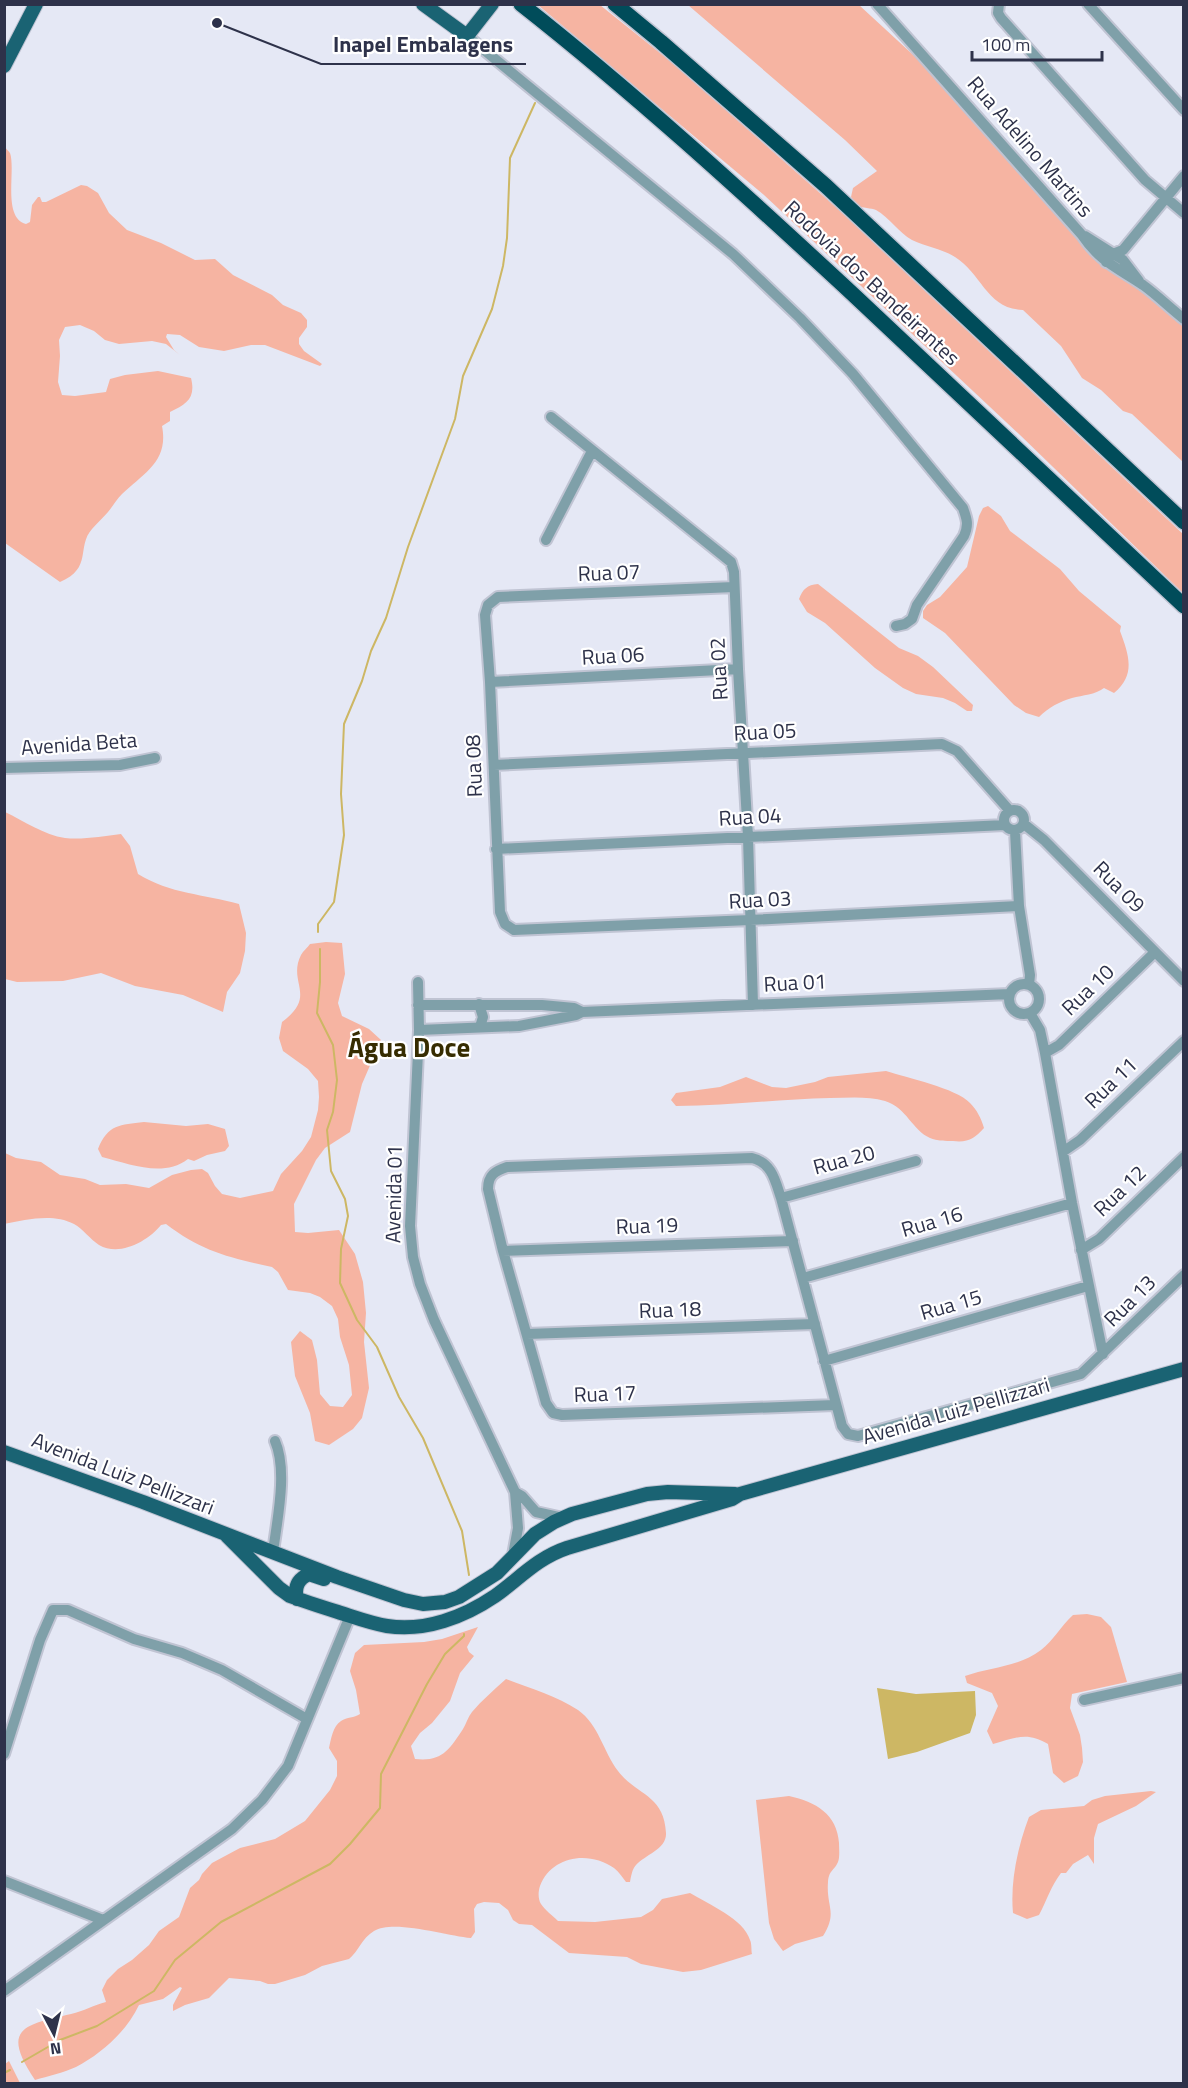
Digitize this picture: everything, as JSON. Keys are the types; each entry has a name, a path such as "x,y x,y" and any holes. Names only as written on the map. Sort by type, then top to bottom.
{"highway":[{"name":"Rodovia dos Bandeirantes","path":"521,4 585,54 754,203 1184,606"},
{"name":"Rodovia dos Bandeirantes","path":"615,4 826,186 1184,522"},
{"path":"1108,449 1145,475 1184,508"}],"main road":[{"path":"4,66 36,4"},
{"path":"423,4 467,36 492,4"},
{"name":"Avenida Luiz Pellizzari","path":"227,1536 279,1588 297,1599 379,1625 406,1628 427,1625 458,1617 495,1596 531,1566 567,1548 732,1499 740,1494 1184,1369"},
{"name":"Avenida Luiz Pellizzari","path":"4,1452 133,1498 338,1577 404,1600 423,1604 438,1603 459,1597 491,1577 535,1534 563,1518 637,1496 658,1493 740,1494"},
{"path":"658,1493 664,1499 665,1508 660,1521"},
{"path":"297,1599 296,1587 300,1580 309,1574 328,1580 338,1577"}],"street":[{"path":"999,4 998,13 1008,27 1107,140 1164,199 1184,213"},
{"path":"1088,4 1184,110"},
{"name":"Rua Adelino Martins","path":"880,5 1095,252 1110,266 1144,286 1184,319"},
{"path":"467,36 733,254 800,318 853,374 963,508 967,520 964,536 917,605 912,619 896,626"},
{"path":"1110,266 1120,265 1120,254 1184,176"},
{"name":"Rua Adelino Martins","path":"1082,235 1120,254 1144,286"},
{"name":"Rua 02","path":"551,417 731,562 734,572 744,752 753,1005"},
{"path":"546,540 592,451"},
{"name":"Rua 07","path":"488,605 498,597 734,587"},
{"name":"Rua 08","path":"488,605 485,615 494,765 496,849 500,912 505,924"},
{"name":"Rua 06","path":"490,682 738,669"},
{"name":"Rua 05","path":"494,765 942,744 957,751 1010,811 1021,813 1025,820 1014,826"},
{"name":"Avenida Beta","path":"4,768 120,765 156,758"},
{"path":"1010,811 1005,817 1014,826 1019,906 1030,975 1029,985"},
{"name":"Rua 04","path":"496,849 1014,826"},
{"name":"Rua 09","path":"1014,826 1044,840 1184,981"},
{"name":"Rua 03","path":"505,924 514,930 750,921 1019,906"},
{"name":"Rua 10","path":"1045,1053 1059,1045 1155,952"},
{"name":"Avenida 01","path":"418,982 419,1030 410,1226 413,1257 420,1284 434,1320 515,1492 518,1528 513,1555"},
{"path":"1029,985 1037,993 1039,999 1035,1009 1019,1013 1010,1005 1010,994 1018,986 1029,985"},
{"name":"Rua 01","path":"582,1012 1010,994"},
{"path":"479,1004 483,1017 480,1027"},
{"path":"516,1004 515,1014 519,1026"},
{"path":"418,1005 542,1005 574,1008 582,1012"},
{"path":"542,1005 545,1014 544,1022"},
{"path":"419,1030 519,1026 582,1012"},
{"path":"1030,1012 1040,1030 1045,1053 1072,1203 1103,1354"},
{"name":"Rua 11","path":"1064,1151 1080,1140 1184,1041"},
{"name":"Rua 12","path":"1082,1250 1099,1239 1184,1157"},
{"name":"Rua 17","path":"781,1198 773,1172 760,1160 752,1158 507,1167 491,1175 488,1180 488,1189 503,1251 546,1403 553,1413 562,1415 836,1405"},
{"name":"Rua 20","path":"781,1198 916,1161"},
{"path":"781,1198 836,1405"},
{"name":"Rua 16","path":"803,1278 1072,1203"},
{"name":"Rua 19","path":"503,1251 793,1241"},
{"name":"Rua 13","path":"836,1405 842,1426 848,1434 858,1436 1081,1374 1184,1275"},
{"name":"Rua 15","path":"824,1361 1088,1286"},
{"name":"Rua 18","path":"527,1334 814,1324"},
{"path":"273,1552 281,1472 280,1454 275,1442"},
{"name":"Avenida 01","path":"515,1492 522,1496 536,1512 563,1518"},
{"path":"4,1754 40,1640 52,1610 68,1611 134,1639 182,1653 222,1670 307,1719"},
{"path":"4,1991 232,1829 252,1810 288,1766 350,1616"},
{"path":"1084,1700 1184,1678"},
{"path":"4,1881 103,1920"}],"shaded area":[{"path":"538,5 600,5 670,61 838,209 1183,534 1183,593 1020,435 764,195"},
{"path":"688,5 859,5 935,75 1068,225 1076,238 1108,269 1142,289 1183,322 1183,462 1132,414 1123,411 1101,390 1082,378 1061,346 1023,310 1001,304 955,257 912,240 876,210 857,206 851,197 853,188 877,171 845,140"},
{"path":"4,146 10,153 12,203 14,213 19,220 26,224 30,222 32,205 38,197 42,202 46,202 81,185 87,186 98,193 109,213 127,230 161,243 195,260 215,259 233,275 301,313 307,320 307,327 299,338 299,344 304,351 322,364 320,366 265,345 251,345 224,351 199,347 180,335 167,334 166,337 174,350 180,355 166,344 152,341 119,344 105,340 94,331 80,325 65,327 59,340 58,382 62,395 75,396 106,392 110,379 158,371 191,378 192,391 189,400 170,412 170,421 162,426 162,448 153,465 122,494 92,529 87,536 77,570 60,582 5,543"},
{"path":"988,506 1001,516 1010,531 1060,569 1079,591 1121,626 1120,631 1129,664 1125,679 1114,693 1104,688 1058,703 1039,717 1026,713 1014,705 945,633 923,618 923,611 927,605 940,597 967,567 979,516 983,508"},
{"path":"818,584 899,648 918,656 933,667 973,705 972,711 967,711 943,698 916,694 903,688 875,668 825,623 807,612 799,599 806,588"},
{"path":"5,812 42,831 65,838 121,834 130,846 138,874 175,890 239,904 246,933 245,951 240,973 227,992 223,1012 183,995 135,986 101,973 63,981 17,982 5,979"},
{"path":"342,943 345,974 338,1003 342,1016 369,1029 381,1040 362,1084 350,1132 325,1148 316,1160 294,1204 295,1232 339,1230 355,1254 363,1282 366,1313 364,1342 369,1388 362,1418 353,1429 329,1445 315,1441 310,1413 295,1376 291,1342 300,1331 312,1340 317,1360 320,1394 330,1406 343,1407 352,1395 349,1365 340,1337 338,1319 332,1306 320,1297 288,1290 278,1272 272,1267 216,1252 191,1241 166,1224 161,1225 149,1237 133,1246 116,1249 99,1245 77,1226 66,1221 39,1218 4,1224 5,1153 16,1158 41,1162 60,1175 85,1179 100,1185 126,1184 149,1188 172,1175 202,1169 208,1173 222,1194 240,1198 273,1191 281,1174 302,1151 311,1137 318,1110 318,1081 308,1069 283,1051 279,1038 282,1022 293,1013 298,1004 300,989 297,973 301,955 310,944"},
{"path":"886,1071 943,1088 963,1098 977,1111 984,1128 967,1140 933,1139 918,1130 893,1104 872,1098 676,1106 671,1100 676,1093 720,1087 746,1077 772,1087 786,1088 828,1077"},
{"path":"144,1122 186,1126 208,1124 225,1129 229,1146 225,1151 194,1161 188,1159 178,1165 157,1169 102,1157 98,1149 111,1130 122,1125"},
{"path":"1087,1614 1101,1617 1111,1627 1127,1682 1072,1694 1070,1708 1080,1735 1083,1762 1078,1776 1064,1783 1053,1773 1048,1744 1041,1740 1027,1737 1015,1738 993,1744 987,1731 998,1706 992,1693 967,1683 965,1676 1032,1656 1045,1646 1073,1615"},
{"path":"478,1627 467,1647 474,1656 460,1673 450,1701 411,1746 415,1759 432,1759 449,1749 472,1712 506,1679 570,1705 591,1723 618,1771 655,1803 664,1820 666,1833 659,1848 635,1867 630,1882 626,1882 614,1868 604,1862 582,1858 562,1862 545,1876 540,1886 541,1904 558,1921 595,1922 641,1917 653,1910 662,1899 690,1893 741,1925 750,1940 752,1954 701,1970 683,1972 641,1964 627,1957 569,1953 532,1925 519,1924 513,1920 508,1910 499,1903 484,1902 477,1904 474,1909 475,1932 471,1938 407,1927 383,1928 370,1934 349,1959 322,1966 305,1975 275,1984 229,1978 209,1998 173,2011 173,2005 182,1988 180,1987 163,1999 139,2005 120,2033 104,2049 85,2062 66,2071 35,2080 19,2049 22,2032 41,2022 106,2002 102,1990 107,1980 149,1945 159,1931 179,1917 190,1888 212,1863 240,1848 275,1839 305,1821 330,1790 337,1776 337,1761 329,1748 333,1733 341,1721 360,1714 350,1671 355,1653 364,1645 424,1642 442,1639"},
{"path":"877,1688 916,1694 975,1691 976,1715 970,1733 917,1752 888,1759"},
{"path":"1156,1792 1136,1806 1098,1824 1094,1838 1094,1864 1088,1855 1073,1864 1066,1873 1061,1873 1039,1915 1027,1919 1013,1913 1016,1864 1029,1817 1041,1810 1084,1806 1092,1800 1105,1796"},
{"path":"789,1796 816,1806 829,1817 837,1833 839,1855 838,1862 829,1878 831,1915 823,1936 795,1944 783,1951 774,1939 769,1923 756,1800"},
{"path":"9,2061 20,2083 5,2083 5,2064"}],"waterway":[{"path":"318,932 318,924 334,902 344,835 341,794 344,724 386,618 408,547 455,419 463,376 492,309 503,266 507,238 510,158 535,103"},
{"path":"320,949 317,1013 333,1045 337,1080 333,1112 327,1130 331,1171 345,1199 348,1216 341,1249 340,1283 357,1320 377,1347 399,1397 423,1438 462,1531 469,1575"},
{"path":"22,2062 60,2040 97,2026 154,1991 175,1960 221,1922 330,1864 380,1808 381,1774 427,1684 445,1654 464,1634"},
{"path":"4,2073 10,2070"}],"place":[{"name":"Inapel Embalagens","path":"217,23"}],"district":[{"name":"Água Doce","path":"409,1048"}]}
